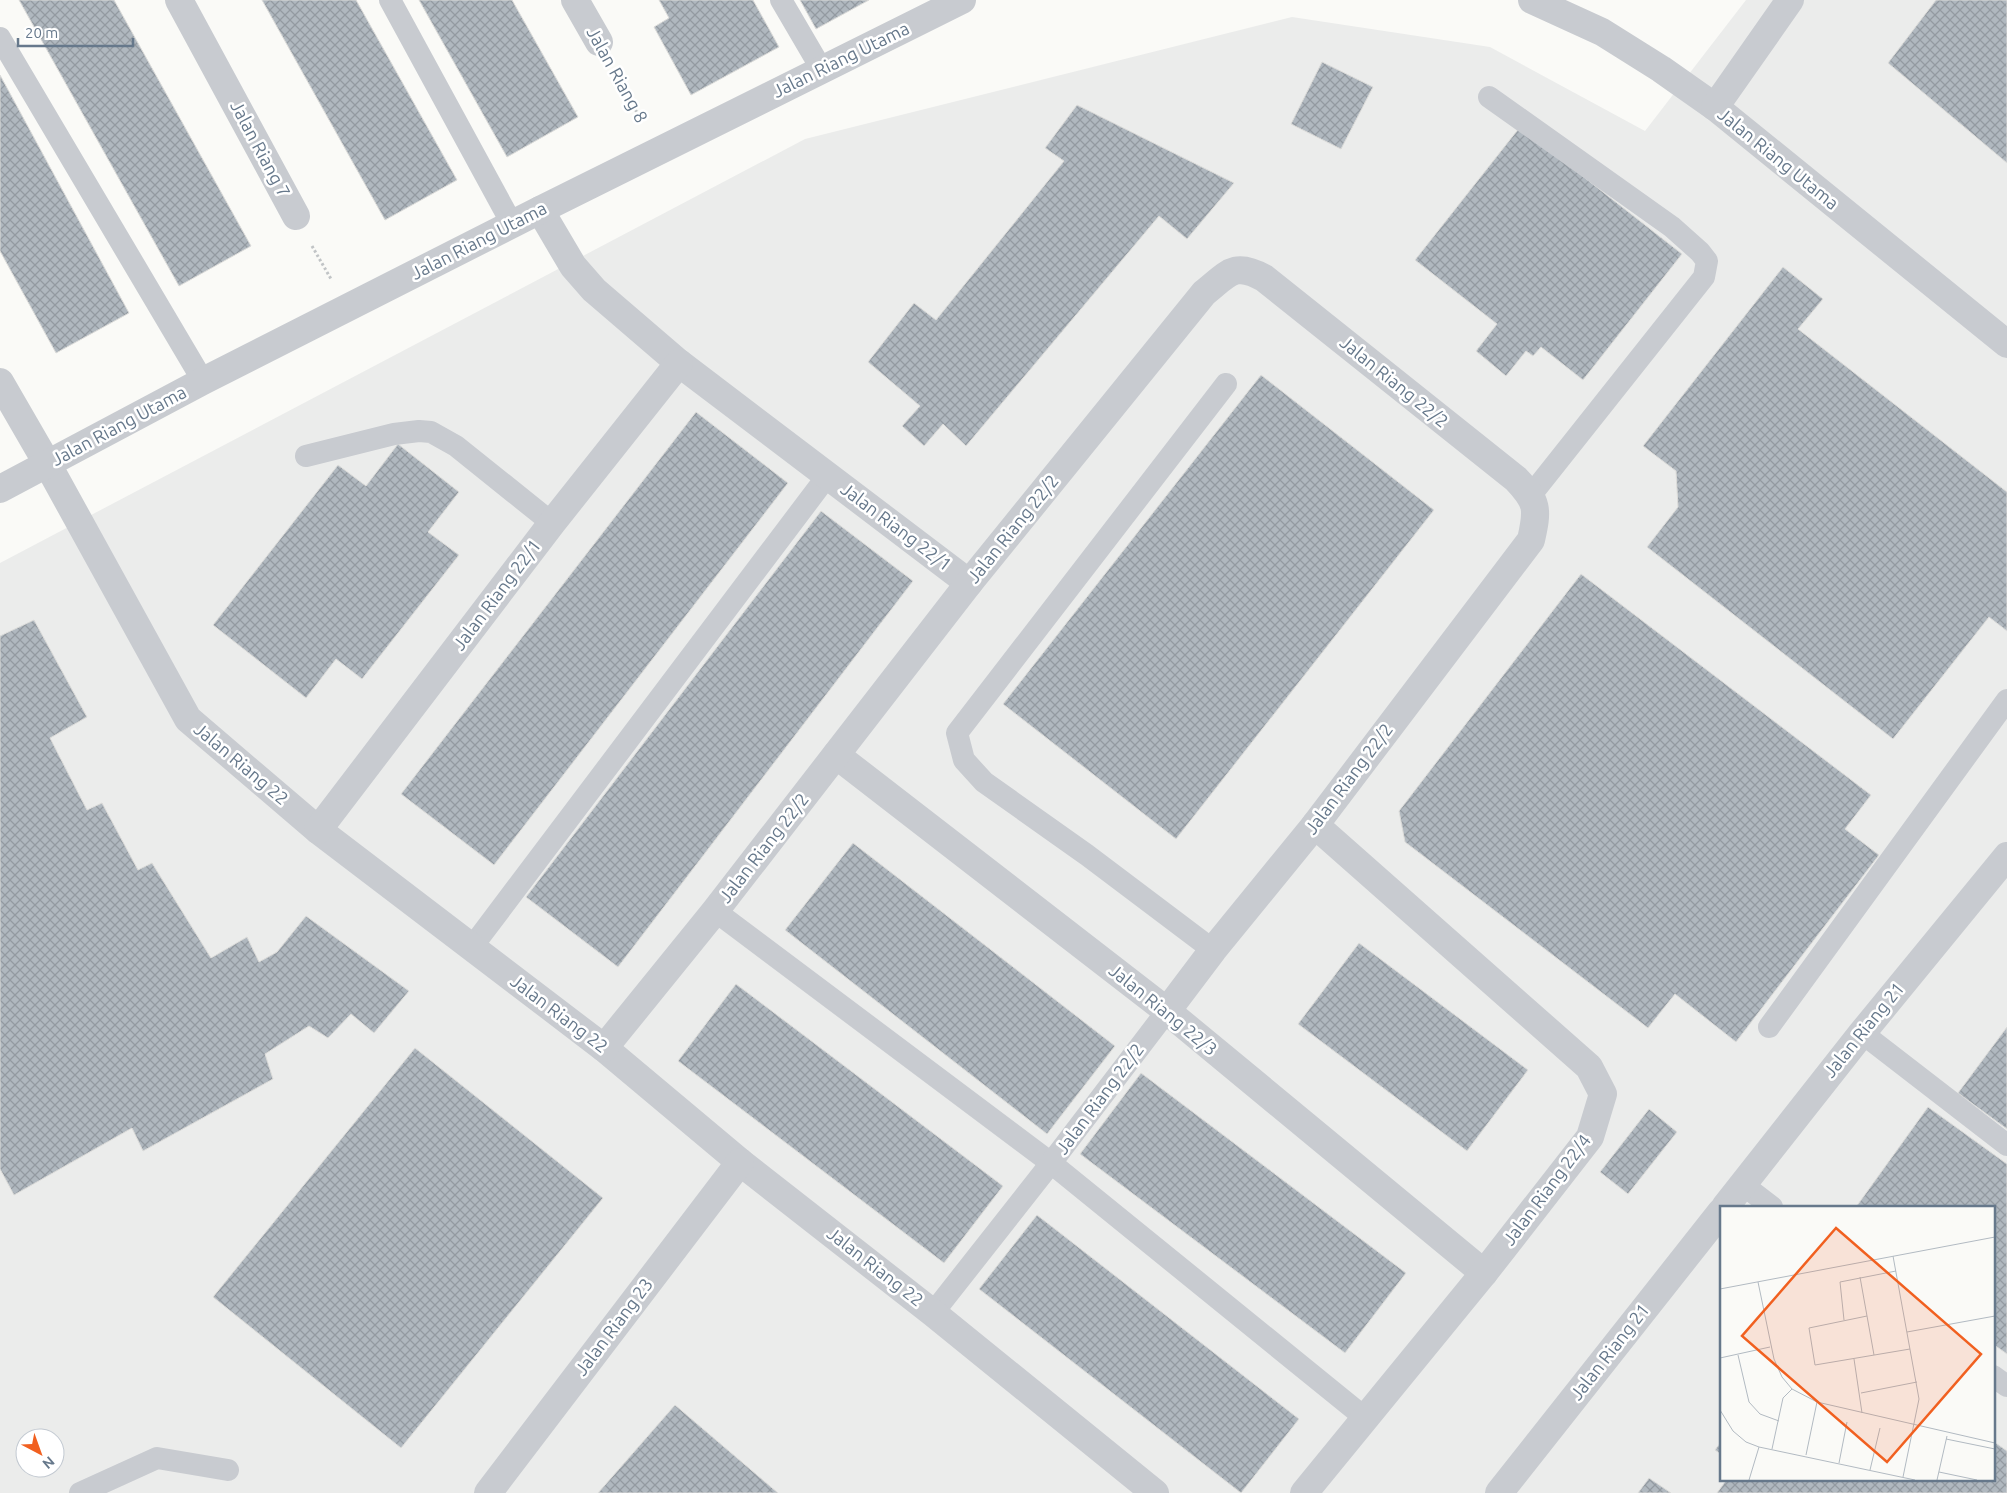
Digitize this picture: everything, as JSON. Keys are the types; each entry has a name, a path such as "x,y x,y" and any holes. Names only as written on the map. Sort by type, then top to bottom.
{"street":[{"name":"Jalan Riang 7","path":"179,0 296,216"},
{"name":"Jalan Riang 8","path":"575,0 599,42"},
{"name":"Jalan Riang Utama","path":"0,489 203,381 512,224 962,0"},
{"name":"Jalan Riang Utama","path":"1532,0 1602,32 1661,69 1716,108 2007,344"},
{"path":"1716,108 1790,0"},
{"name":"Jalan Riang 22/1","path":"540,210 573,266 594,290 679,363 969,583"},
{"name":"Jalan Riang 22/2","path":"604,1048 715,910 969,583 1204,293 1231,272 1241,269 1251,270 1264,278 1516,479 1532,495 1537,516 1531,540 1315,825 1213,950 1167,1010"},
{"name":"Jalan Riang 22/1","path":"318,830 552,523 679,363"},
{"name":"Jalan Riang 22","path":"0,382 188,719 318,830 604,1048 740,1162 933,1313 1155,1493"},
{"name":"Jalan Riang 22/3","path":"836,755 1167,1010 1484,1273"},
{"name":"Jalan Riang 22/4","path":"1304,1493 1364,1417 1484,1273 1590,1137 1603,1094 1589,1067 1315,825"},
{"name":"Jalan Riang 21","path":"1725,1206 1862,1032 2007,856"},
{"name":"Jalan Riang 23","path":"488,1493 740,1162"},
{"name":"Jalan Riang 21","path":"1499,1493 1720,1213"}],"lane":[{"path":"390,0 512,224"},
{"path":"781,0 822,70"},
{"path":"0,38 203,381"},
{"path":"1489,97 1672,227 1700,252 1707,261 1704,277 1532,495"},
{"path":"1213,950 1087,855 984,782 964,760 957,733 1226,384"},
{"path":"306,456 394,434 419,431 431,432 456,446 552,523"},
{"path":"472,948 828,475"},
{"path":"1769,1027 2007,700"},
{"path":"715,910 1051,1163 1364,1417"},
{"name":"Jalan Riang 22/2","path":"933,1313 1051,1163 1167,1010"},
{"path":"1862,1032 2007,1145"},
{"path":"1742,1184 1771,1206"},
{"path":"1994,1377 2007,1386"},
{"path":"80,1493 157,1458 228,1470"}],"path":[{"name":"Jalan Riang 8","path":"599,42 658,151"},
{"name":"Jalan Riang 7","path":"296,216 332,281"}],"shaded area":[{"path":"1746,0 2007,0 2007,1493 0,1493 0,563 805,139 1292,17 1490,47 1645,131"}],"building":[{"path":"19,0 114,0 251,246 179,286"},
{"path":"262,0 356,0 457,180 385,220"},
{"path":"419,0 512,0 578,117 507,157"},
{"path":"659,0 753,0 779,47 691,95 654,27 669,18"},
{"path":"800,0 869,0 816,29"},
{"path":"1936,0 2007,0 2007,163 1888,63"},
{"path":"1322,62 1373,87 1341,149 1291,124"},
{"path":"0,75 129,313 56,353 0,251"},
{"path":"1077,105 1234,183 1187,239 1159,216 966,446 943,424 924,446 902,426 920,406 868,362 914,303 936,320 1064,161 1045,148"},
{"path":"1520,127 1682,254 1583,380 1541,347 1533,356 1526,351 1506,376 1476,351 1497,324 1415,260"},
{"path":"1783,267 1823,299 1798,329 2007,492 2007,631 1989,617 1893,739 1647,547 1678,507 1676,471 1643,446"},
{"path":"1261,375 1434,510 1176,839 1003,704"},
{"path":"696,412 788,483 494,865 401,794"},
{"path":"398,444 459,492 428,532 459,555 362,679 336,659 306,698 213,625 338,465 366,486"},
{"path":"821,511 913,581 618,967 526,897"},
{"path":"1581,574 1871,795 1845,829 1879,855 1736,1042 1675,994 1648,1028 1405,842 1399,811"},
{"path":"34,620 87,717 50,738 87,810 102,803 138,870 152,863 211,958 247,937 259,962 277,952 306,916 409,991 374,1033 351,1014 328,1038 309,1026 265,1054 273,1079 143,1151 132,1128 14,1195 0,1169 0,636"},
{"path":"853,843 1115,1046 1047,1134 785,930"},
{"path":"1359,943 1528,1070 1467,1151 1298,1024"},
{"path":"736,984 1003,1186 944,1263 678,1061"},
{"path":"2007,1027 2007,1129 1958,1093"},
{"path":"415,1048 603,1198 401,1448 213,1297"},
{"path":"1141,1073 1406,1273 1345,1353 1080,1154"},
{"path":"1928,1107 2007,1164 2007,1354 1994,1345 1994,1206 1857,1206"},
{"path":"1649,1109 1677,1132 1628,1194 1600,1172"},
{"path":"1037,1215 1299,1419 1241,1493 979,1289"},
{"path":"675,1405 778,1493 598,1493"},
{"path":"1994,1442 2007,1451 2007,1493 1717,1493 1726,1480 1994,1480"},
{"path":"1720,1443 1720,1453 1715,1450"},
{"path":"1649,1478 1671,1493 1638,1493"}]}
